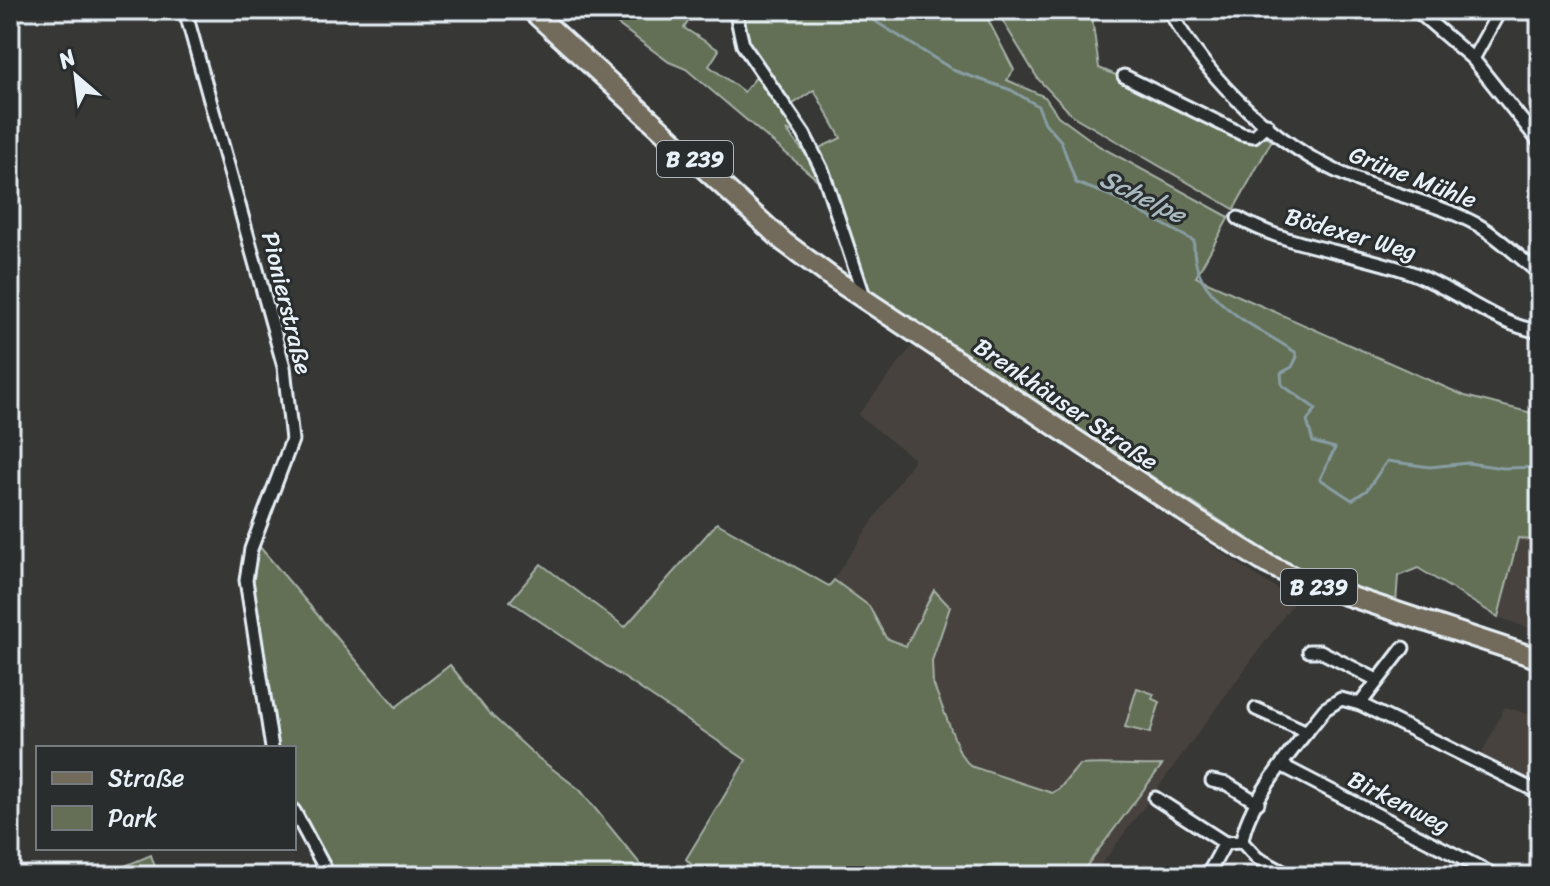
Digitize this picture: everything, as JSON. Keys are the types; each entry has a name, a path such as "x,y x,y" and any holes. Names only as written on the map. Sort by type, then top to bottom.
{"main road":[{"name":"B 239","path":"531,10 784,242 865,300"},
{"name":"Brenkhäuser Straße","path":"865,300 1267,564 1341,596 1540,659"}],"street":[{"name":"Pionierstraße","path":"185,10 284,367 292,440 251,549 246,580 272,746"},
{"path":"735,10 743,45 804,134 823,172 865,300"},
{"name":"Grüne Mühle","path":"1169,10 1209,67 1267,124 1332,170 1481,226 1540,274"},
{"path":"1416,10 1473,59 1540,143"},
{"path":"1473,59 1500,10"},
{"path":"1124,76 1242,134 1254,136 1267,124"},
{"name":"Bödexer Weg","path":"1238,218 1283,240 1383,262 1413,273 1491,316 1540,332"},
{"path":"1360,704 1403,648"},
{"path":"1309,651 1320,651 1377,680"},
{"path":"1291,876 1257,858 1242,842 1244,825 1307,732 1335,701 1347,699 1360,704 1540,793"},
{"path":"1256,709 1307,732"},
{"name":"Birkenweg","path":"1283,766 1496,876"},
{"path":"1212,781 1227,784 1258,803"},
{"path":"1155,798 1225,843 1242,842"},
{"path":"296,815 329,876"},
{"path":"1207,876 1225,843"}],"shaded area":[{"path":"912,346 1295,601 1093,876 899,876 829,586 914,459 858,415"},
{"path":"1518,538 1540,542 1540,632 1498,617"},
{"path":"1540,692 1540,787 1480,757 1505,707 1531,715"}],"green space":[{"path":"598,10 696,10 684,28 719,50 709,66 744,92 757,76 800,136 786,130 813,163 820,182 686,69 669,62"},
{"path":"742,10 983,10 1014,70 1007,80 1045,97 1058,116 1099,146 1229,217 1196,277 1465,396 1540,415 1540,542 1518,538 1498,617 1418,568 1398,576 1396,604 1298,571 871,294 819,148 841,138 814,90 790,106 748,43"},
{"path":"996,10 1091,10 1099,68 1272,140 1234,209 1073,116 1038,79"},
{"path":"717,523 829,586 834,580 869,606 886,638 906,646 934,590 950,607 932,661 933,683 960,753 970,766 1052,793 1079,765 1162,765 1079,876 702,876 686,859 746,760 510,601 541,564 625,627"},
{"path":"259,546 396,707 450,665 488,712 537,757 580,790 650,876 336,876 296,802 296,746 276,746 252,574"},
{"path":"1137,688 1154,694 1152,699 1160,702 1150,733 1125,727"},
{"path":"151,855 158,876 101,876"}],"waterway":[{"name":"Schelpe","path":"857,10 955,71 1011,90 1038,106 1045,123 1061,141 1076,183 1109,195 1194,241 1195,262 1213,295 1244,320 1295,352 1297,357 1292,367 1281,373 1282,385 1316,409 1307,421 1313,442 1335,448 1320,479 1352,500 1367,490 1387,461 1430,467 1468,463 1503,468 1540,467"}]}
